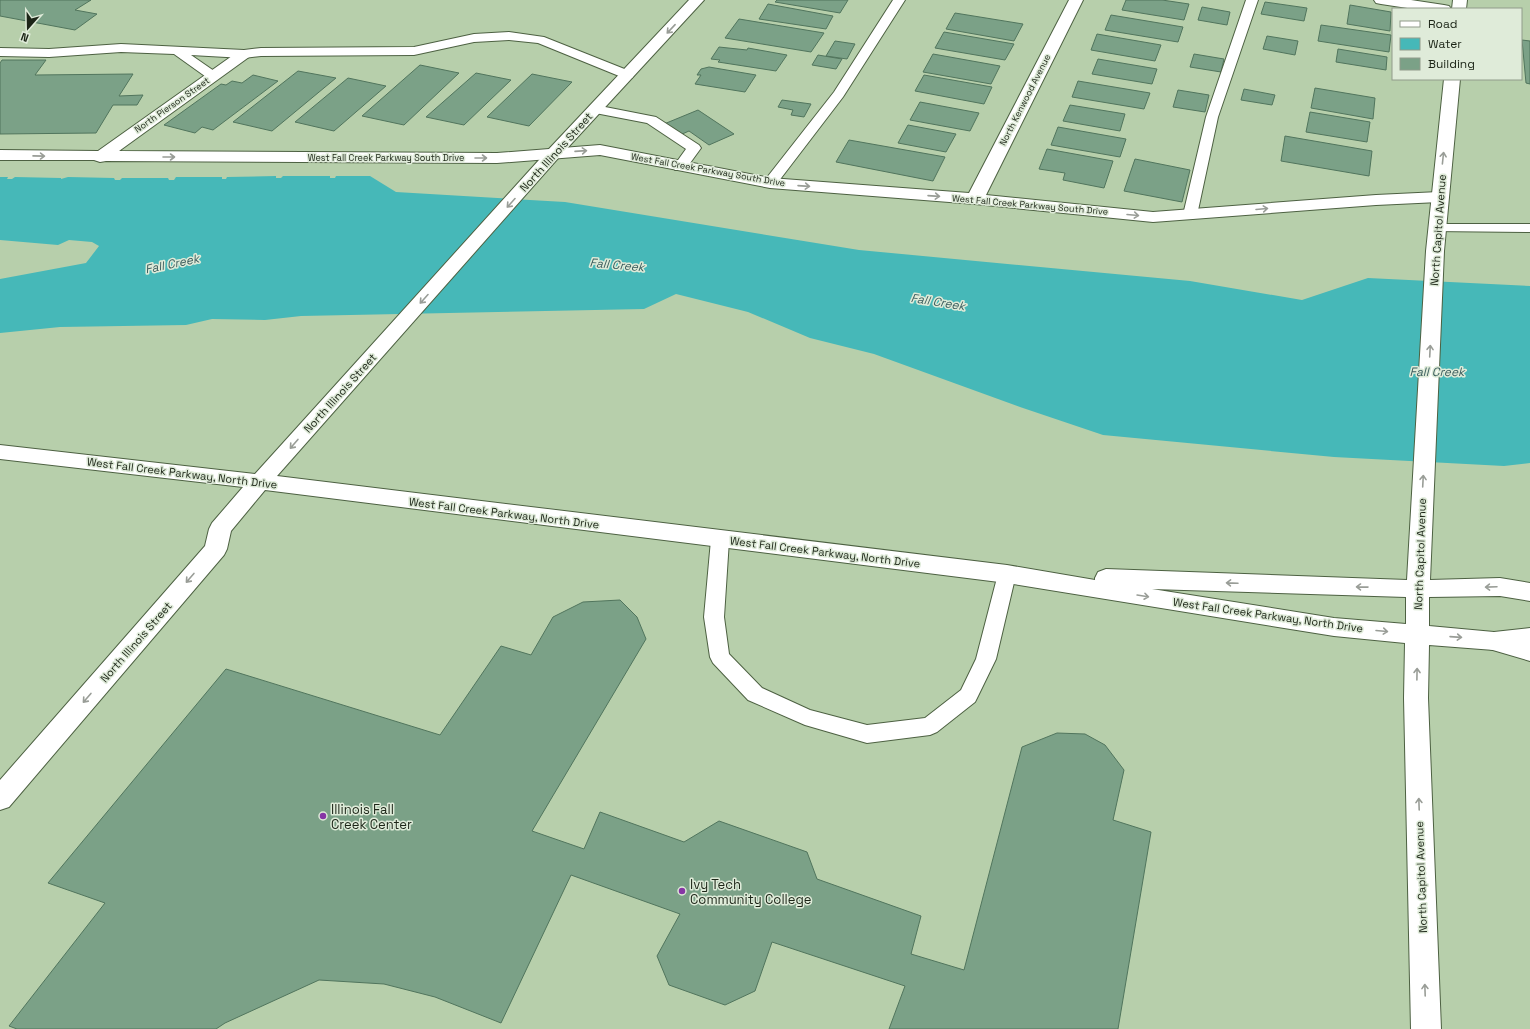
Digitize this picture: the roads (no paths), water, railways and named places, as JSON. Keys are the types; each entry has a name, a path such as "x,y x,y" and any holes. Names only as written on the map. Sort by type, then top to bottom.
{"main road":[{"name":"North Illinois Street","path":"0,799 216,549 220,529 260,482 537,174 554,153 697,0"},
{"name":"North Kenwood Avenue","path":"975,199 1076,0"},
{"path":"1381,0 1437,8"},
{"name":"North Pierson Street","path":"100,157 244,54"},
{"name":"North Capitol Avenue","path":"1426,1029 1416,698 1418,589 1435,251 1439,197 1452,80"},
{"name":"West Fall Creek Parkway South Drive","path":"0,155 100,157 497,158 600,150 770,183 975,199 1153,217 1376,200 1439,197"},
{"name":"West Fall Creek Parkway, North Drive","path":"0,452 260,482 720,540 1007,574 1334,627 1494,641 1530,637"},
{"name":"West Fall Creek Parkway, North Drive","path":"1007,574 1298,586 1418,589 1500,587 1530,592"},
{"path":"1494,641 1530,651"}],"lane":[{"path":"770,183 839,94 900,0"},
{"path":"1190,215 1212,117 1252,0"},
{"path":"0,52 49,53 121,48 244,54 261,52 414,51 474,38 509,36 540,40 628,75"},
{"path":"176,51 213,76"},
{"path":"595,109 652,120 694,148 680,166"},
{"path":"1437,228 1530,228"},
{"path":"720,540 714,617 720,658 755,694 806,717 867,734 930,726 968,696 986,659 1007,574"}],"water":[{"name":"Fall Creek","path":"276,176 276,178 281,178 283,176 330,176 330,178 335,178 336,176 370,176 396,192 565,202 859,250 1190,281 1302,300 1368,278 1530,286 1530,463 1504,466 1334,457 1103,435 1020,407 874,354 810,338 748,312 676,294 644,309 301,316 265,320 212,319 186,325 60,327 0,333 0,279 86,263 99,246 92,242 69,240 58,245 0,240 0,177 8,177 7,179 12,179 15,177 61,179 68,177 114,178 115,180 120,180 122,178 168,178 169,180 174,180 176,177 222,177 222,179 226,179 227,177"}],"place":[{"name":"Illinois Fall Creek Center","path":"323,816"},
{"name":"Ivy Tech Community College","path":"682,891"}]}
